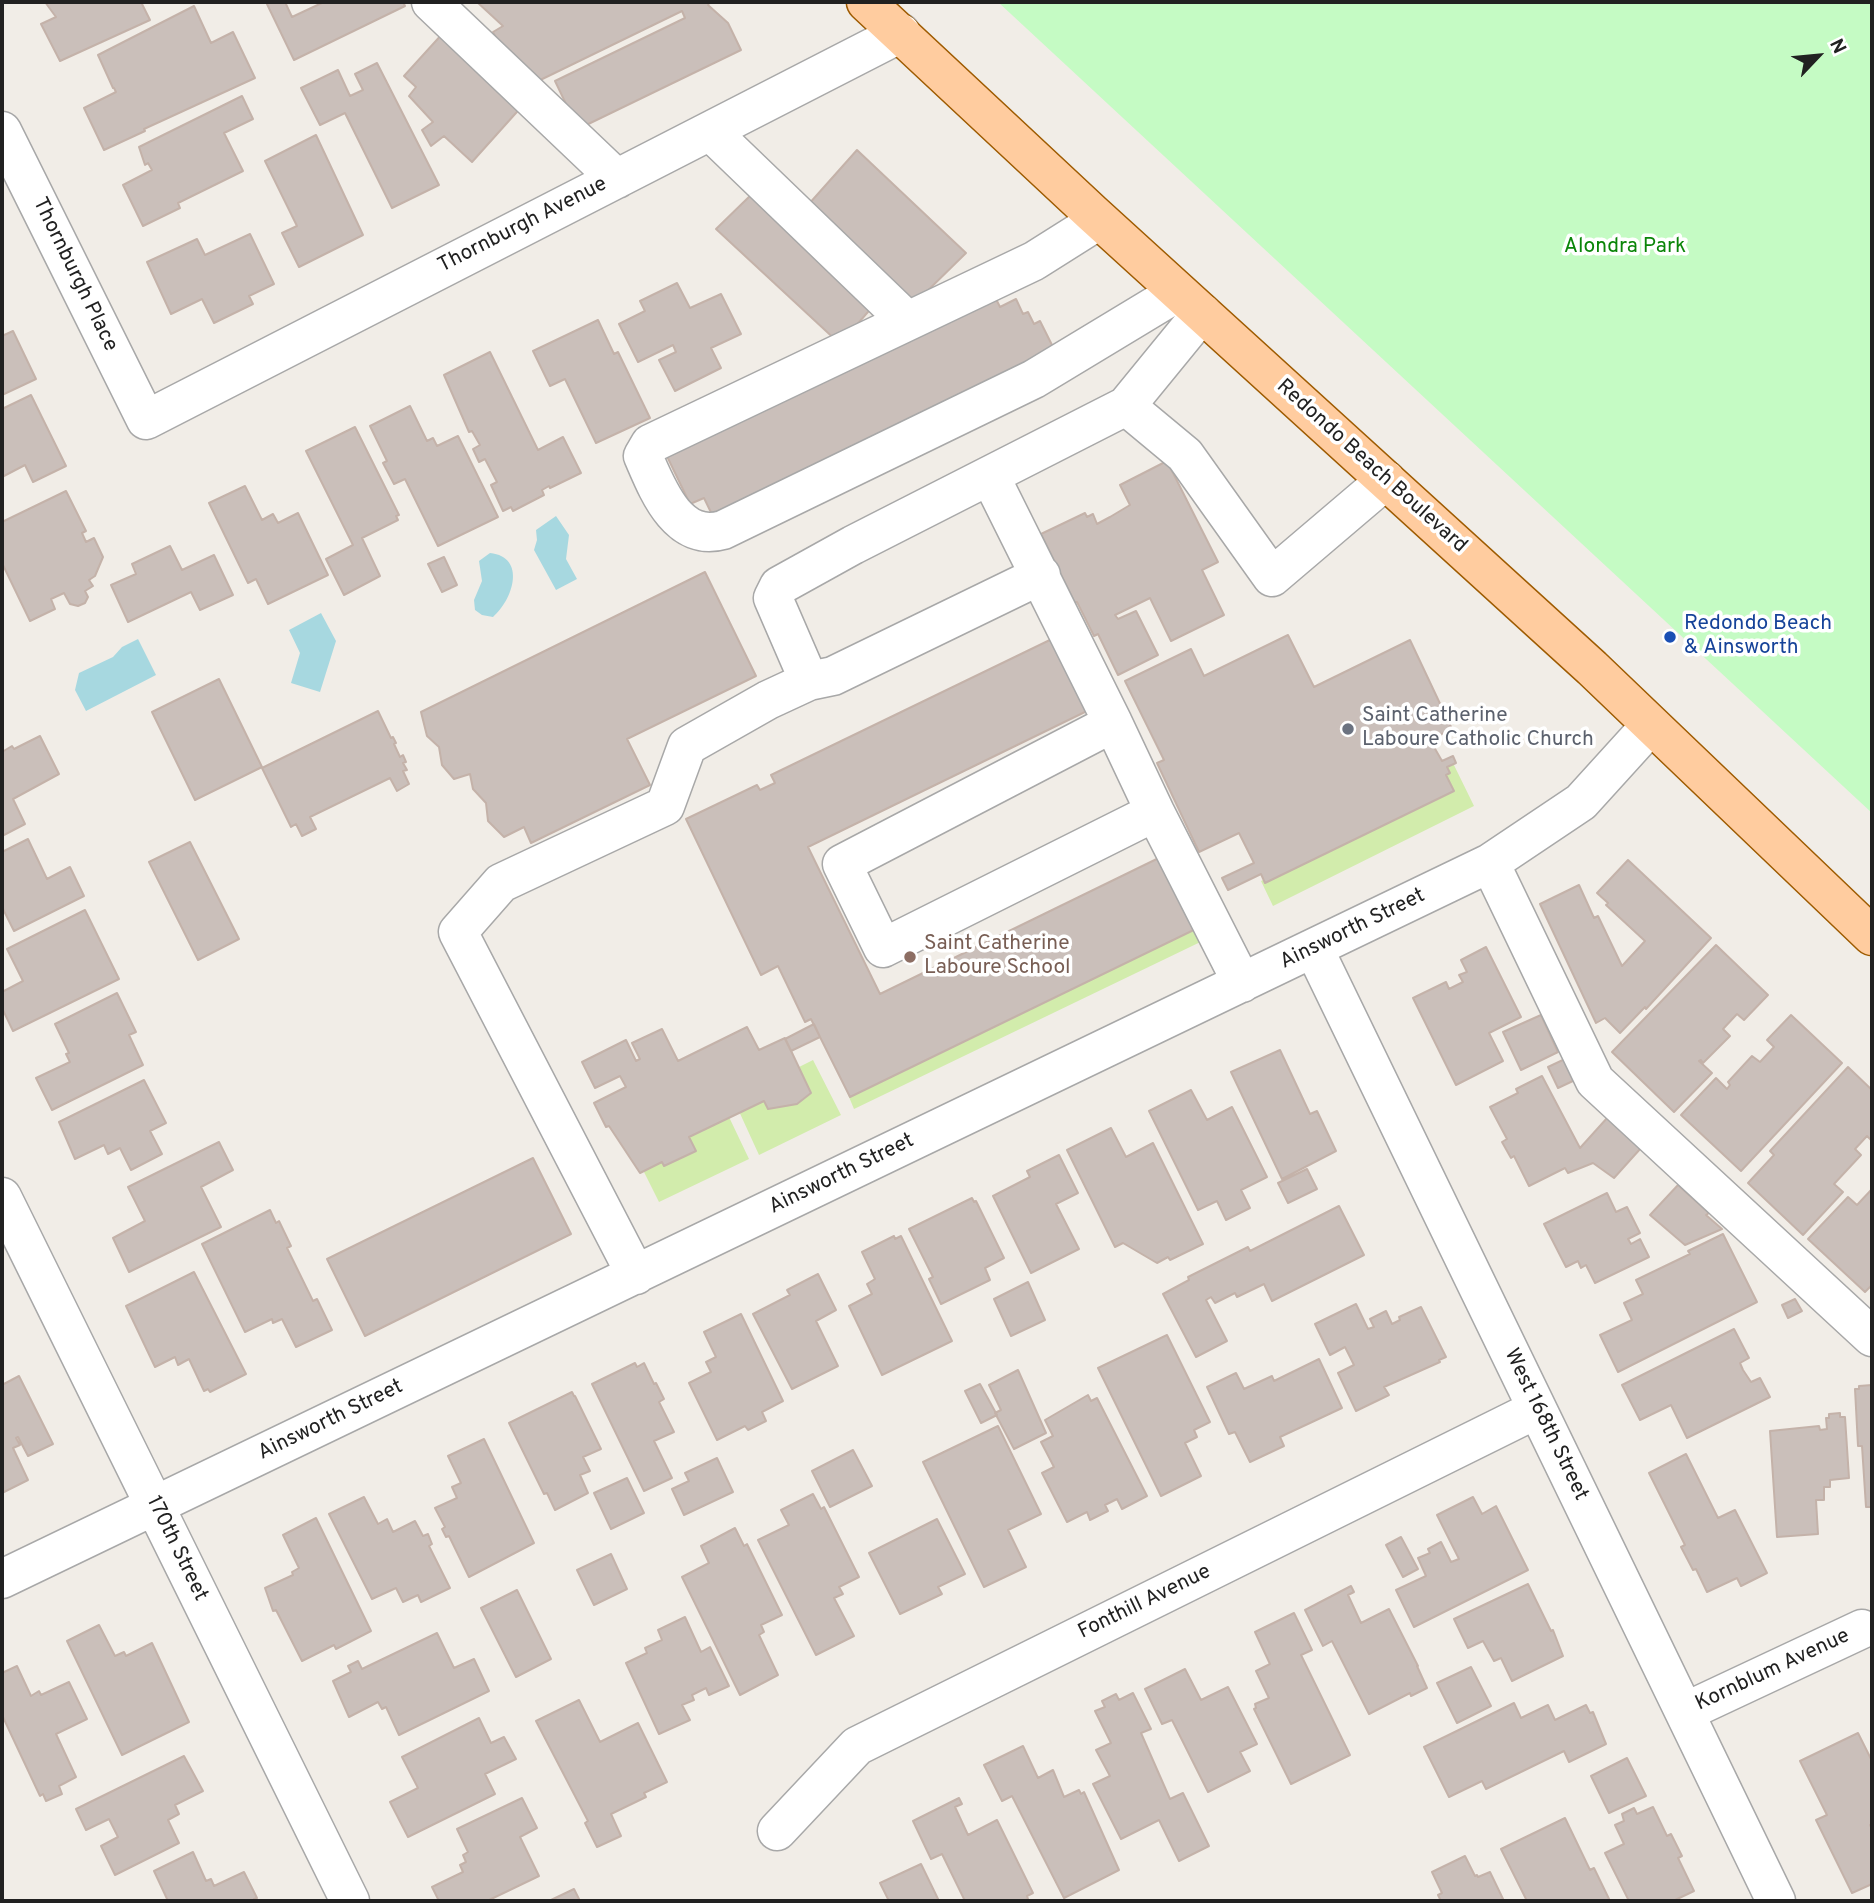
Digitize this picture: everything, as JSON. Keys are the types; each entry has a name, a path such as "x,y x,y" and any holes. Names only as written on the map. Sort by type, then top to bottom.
{"main road":[{"name":"Redondo Beach Boulevard","path":"866,2 1100,220 1592,668 1872,936"}],"street":[{"path":"431,2 617,179"},
{"name":"Thornburgh Avenue","path":"146,420 901,33"},
{"name":"Thornburgh Place","path":"2,131 146,420"},
{"path":"710,131 898,312"},
{"path":"1100,220 1034,261 650,444 643,456 662,499 672,512 689,526 705,531 723,530 1190,302"},
{"path":"809,681 773,598 779,586 853,545 1126,407 1190,302"},
{"path":"1126,407 1185,455 1272,577 1386,480"},
{"path":"990,476 1242,983"},
{"path":"636,1275 458,932 501,883 665,806 687,746 768,700 809,681 832,676 1041,575"},
{"path":"1113,723 842,864 883,948 1155,812"},
{"name":"Ainsworth Street","path":"2,1579 1490,863 1580,802 1650,726"},
{"path":"1490,863 1595,1081 1872,1338"},
{"name":"West 168th Street","path":"1314,949 1776,1901"},
{"name":"170th Street","path":"2,1197 351,1901"},
{"name":"Fonthill Avenue","path":"777,1831 857,1746 1537,1409"},
{"name":"Kornblum Avenue","path":"1685,1712 1862,1629"}],"green space":[{"name":"Alondra Park","path":"998,2 1872,2 1872,813"},
{"path":"1452,761 1474,806 1273,906 1261,881 1447,790 1436,769"},
{"path":"1206,911 1217,934 854,1109 844,1085"},
{"path":"813,1060 841,1115 759,1155 732,1096 805,1081 799,1067"},
{"path":"729,1117 749,1159 659,1202 639,1162"}],"water":[{"path":"556,516 569,535 566,559 577,579 556,590 534,550 536,530"},
{"path":"490,553 502,556 509,562 513,580 506,600 493,617 482,615 475,610 474,600 482,581 479,561"},
{"path":"321,613 336,641 320,692 291,683 300,653 289,630"},
{"path":"138,639 156,675 86,711 75,690 79,673 113,657 122,647"}],"building":[{"path":"45,2 141,2 150,20 60,61 41,24 56,17"},
{"path":"266,2 285,2 292,17 324,2 403,2 405,6 294,60"},
{"path":"477,2 710,2 708,5 728,23 741,50 578,129 555,81 685,18 682,11 530,85 512,69 493,32 503,26"},
{"path":"194,6 211,43 233,32 255,78 104,150 84,108 116,92 98,55"},
{"path":"444,32 524,104 472,162 444,136 431,146 422,130 433,122 409,96 416,87 404,76"},
{"path":"377,63 439,185 392,208 345,113 320,125 301,88 338,70 350,96 363,90 355,74"},
{"path":"242,96 253,119 224,133 243,171 178,203 180,208 143,226 123,185 152,170 148,163 145,165 139,147"},
{"path":"316,135 363,235 299,267 282,233 297,226 265,161"},
{"path":"857,150 966,253 914,304 808,205"},
{"path":"753,193 874,305 840,344 716,229"},
{"path":"250,234 274,284 249,296 253,304 214,323 202,299 171,314 147,262 197,239 205,255"},
{"path":"677,283 690,308 721,294 741,334 711,348 721,368 675,391 659,360 676,352 673,345 638,362 619,324 645,311 640,301"},
{"path":"990,287 1000,307 1016,299 1023,314 1028,312 1034,324 1040,321 1060,361 719,529 704,498 690,504 663,448"},
{"path":"598,320 614,354 618,352 650,418 596,443 565,379 550,386 533,351"},
{"path":"13,331 36,379 2,395 2,336"},
{"path":"490,352 538,450 563,437 581,473 550,488 549,486 542,490 544,495 513,511 511,507 503,511 491,485 497,482 485,459 479,462 473,449 480,445 472,431 469,432 444,375"},
{"path":"31,395 66,466 33,482 25,465 2,477 2,409"},
{"path":"410,406 427,441 433,438 437,446 458,436 498,517 438,546 405,479 394,484 383,463 387,461 370,426"},
{"path":"355,427 399,515 396,516 398,520 362,538 380,576 344,595 326,559 353,545 306,451"},
{"path":"1167,461 1218,562 1202,570 1224,615 1171,641 1150,598 1115,615 1118,619 1136,611 1158,655 1118,675 1098,634 1094,636 1077,602 1075,603 1041,534 1085,513 1087,517 1093,514 1097,524 1110,517 1130,505 1120,485"},
{"path":"245,486 262,520 273,514 278,523 298,513 328,575 268,604 256,579 248,583 209,503"},
{"path":"66,491 86,531 82,533 86,542 94,538 103,557 95,576 89,580 93,586 85,591 88,597 85,603 78,606 70,604 64,593 51,599 55,609 30,621 2,563 2,522"},
{"path":"170,546 182,570 214,555 233,595 200,610 191,592 128,622 111,585 136,574 132,564"},
{"path":"444,557 457,585 442,592 428,564"},
{"path":"705,572 756,676 627,739 650,785 531,843 524,827 504,837 488,821 486,803 473,789 470,774 454,779 442,765 439,747 427,736 421,712"},
{"path":"1288,635 1314,687 1410,640 1452,729 1430,740 1442,761 1453,756 1456,763 1447,767 1450,773 1446,775 1454,791 1265,883 1261,874 1228,890 1222,878 1254,863 1239,833 1199,852 1157,763 1164,760 1125,681 1191,649 1204,676"},
{"path":"1054,638 1089,710 808,847 880,994 1169,853 1204,925 850,1097 811,1019 805,1022 778,966 761,975 686,819 757,785 760,790 775,783 771,775"},
{"path":"219,679 262,767 195,800 152,712"},
{"path":"378,711 396,743 394,744 400,757 403,755 406,762 403,763 407,770 403,771 409,784 397,791 390,778 310,817 316,829 302,836 296,824 291,827 262,768"},
{"path":"40,736 59,774 13,799 25,824 2,836 2,752"},
{"path":"28,839 47,879 70,867 84,896 14,931 2,907 2,852"},
{"path":"190,842 239,939 198,960 149,862"},
{"path":"1628,860 1711,938 1646,1009 1645,1007 1620,1033 1605,1018 1596,1023 1540,904 1579,885 1594,918 1598,916 1622,966 1645,941 1606,905 1608,903 1597,893"},
{"path":"85,910 119,979 13,1031 2,1008 2,992 23,981 7,949"},
{"path":"1716,945 1768,995 1744,1020 1737,1014 1723,1029 1730,1036 1703,1063 1699,1061 1712,1073 1674,1112 1612,1052"},
{"path":"1486,947 1521,1017 1489,1033 1503,1061 1456,1085 1413,998 1446,982 1449,989 1463,982 1459,975 1467,972 1461,960"},
{"path":"117,993 136,1032 129,1035 143,1065 52,1110 36,1078 70,1062 66,1054 69,1053 55,1024"},
{"path":"1541,1015 1558,1052 1521,1070 1503,1032"},
{"path":"1791,1015 1842,1063 1741,1171 1681,1115 1716,1078 1727,1089 1730,1085 1728,1082 1752,1056 1760,1062 1774,1047 1767,1040"},
{"path":"814,1024 820,1037 791,1051 785,1039"},
{"path":"747,1027 759,1050 785,1038 811,1093 797,1104 768,1109 764,1101 689,1137 696,1151 664,1166 662,1162 640,1173 609,1126 606,1127 594,1103 626,1087 620,1076 595,1088 582,1062 626,1040 636,1061 640,1059 632,1043 662,1029 678,1061"},
{"path":"1280,1050 1310,1114 1317,1111 1336,1151 1282,1179 1231,1072"},
{"path":"1565,1059 1575,1080 1558,1088 1548,1067"},
{"path":"1848,1067 1872,1090 1872,1141 1867,1136 1855,1149 1861,1155 1834,1184 1843,1192 1803,1235 1748,1183 1774,1155 1770,1151"},
{"path":"1542,1076 1580,1148 1608,1117 1641,1148 1614,1178 1593,1163 1568,1173 1565,1168 1529,1186 1514,1156 1511,1158 1502,1142 1507,1139 1490,1107 1518,1093 1516,1089"},
{"path":"144,1080 166,1123 150,1131 162,1154 131,1170 120,1148 108,1154 104,1145 75,1159 59,1122"},
{"path":"1191,1090 1207,1120 1232,1107 1267,1177 1241,1190 1250,1208 1226,1220 1217,1201 1198,1210 1149,1111"},
{"path":"1111,1128 1126,1157 1153,1143 1203,1244 1170,1260 1168,1257 1157,1263 1123,1243 1115,1247 1067,1150"},
{"path":"219,1142 233,1170 201,1187 221,1227 129,1272 113,1238 145,1221 128,1187"},
{"path":"1059,1155 1078,1193 1056,1204 1079,1249 1031,1273 993,1196 1030,1177 1027,1171"},
{"path":"533,1158 571,1234 365,1336 327,1259"},
{"path":"1307,1169 1317,1189 1288,1203 1278,1183"},
{"path":"1678,1185 1709,1213 1706,1215 1722,1229 1685,1245 1650,1215"},
{"path":"1872,1189 1872,1285 1865,1292 1808,1239 1848,1197 1857,1205"},
{"path":"1607,1193 1616,1212 1627,1207 1640,1233 1628,1239 1631,1244 1640,1239 1649,1257 1595,1283 1586,1265 1581,1268 1578,1261 1566,1267 1544,1224"},
{"path":"972,1198 976,1201 1004,1258 985,1268 990,1280 941,1304 929,1279 933,1277 909,1229"},
{"path":"1339,1206 1364,1255 1272,1301 1264,1284 1237,1297 1235,1293 1215,1303 1211,1297 1206,1300 1227,1341 1196,1357 1163,1294 1189,1280 1188,1277 1248,1247 1250,1251"},
{"path":"270,1210 276,1223 279,1221 291,1246 287,1248 313,1301 317,1299 332,1330 296,1347 282,1319 273,1323 272,1319 245,1332 202,1244"},
{"path":"1723,1234 1757,1302 1618,1372 1600,1335 1632,1320 1624,1303 1643,1294 1636,1280 1690,1254 1688,1251"},
{"path":"894,1236 895,1239 901,1236 952,1341 882,1375 849,1306 872,1294 867,1284 875,1279 862,1252"},
{"path":"194,1272 246,1374 210,1392 208,1389 204,1391 189,1359 178,1365 175,1357 155,1367 126,1306"},
{"path":"818,1274 836,1310 816,1321 838,1366 792,1389 753,1314 790,1295 787,1290"},
{"path":"1028,1282 1045,1320 1011,1336 994,1299"},
{"path":"1795,1299 1802,1311 1788,1318 1782,1305"},
{"path":"1356,1304 1368,1329 1374,1327 1370,1319 1386,1311 1392,1324 1400,1320 1399,1317 1421,1307 1446,1357 1384,1387 1389,1395 1356,1411 1338,1373 1354,1365 1345,1347 1330,1355 1315,1324"},
{"path":"741,1314 783,1401 762,1412 766,1421 748,1430 745,1426 717,1440 689,1383 711,1372 706,1362 716,1357 704,1332"},
{"path":"1734,1329 1749,1358 1740,1363 1743,1370 1751,1382 1760,1378 1770,1397 1687,1438 1671,1405 1640,1420 1622,1385"},
{"path":"1167,1335 1210,1422 1194,1430 1197,1437 1185,1443 1201,1476 1161,1496 1098,1368"},
{"path":"1319,1359 1342,1408 1280,1437 1284,1446 1250,1462 1235,1432 1229,1434 1207,1387 1236,1373 1244,1389 1272,1376 1274,1381"},
{"path":"635,1363 637,1367 644,1363 654,1384 656,1383 664,1399 659,1402 674,1432 654,1441 672,1478 644,1491 592,1384"},
{"path":"1018,1370 1046,1433 1014,1449 995,1413 1001,1410 989,1385"},
{"path":"19,1376 53,1444 28,1456 18,1437 16,1438 20,1445 13,1448 28,1480 2,1493 2,1385"},
{"path":"980,1384 997,1415 981,1423 965,1391"},
{"path":"1872,1385 1872,1507 1866,1507 1862,1446 1858,1446 1855,1389"},
{"path":"572,1392 601,1449 583,1457 590,1471 580,1475 588,1493 555,1510 547,1493 544,1494 509,1423"},
{"path":"1088,1395 1091,1401 1097,1398 1147,1496 1122,1509 1117,1499 1105,1505 1108,1511 1090,1520 1087,1512 1067,1522 1042,1473 1054,1467 1041,1442 1053,1436 1045,1420"},
{"path":"1840,1413 1840,1417 1845,1417 1849,1478 1830,1480 1830,1487 1824,1487 1824,1500 1816,1500 1818,1534 1777,1537 1770,1431 1819,1426 1820,1430 1827,1429 1826,1418 1829,1418 1829,1414"},
{"path":"998,1426 1041,1514 1008,1530 1026,1567 984,1587 923,1462"},
{"path":"484,1439 534,1543 469,1577 449,1536 446,1537 442,1529 445,1527 435,1508 457,1498 452,1487 461,1483 448,1456"},
{"path":"853,1450 872,1486 830,1507 812,1471"},
{"path":"1686,1454 1718,1518 1735,1510 1767,1573 1741,1586 1737,1578 1707,1592 1681,1547 1685,1545 1649,1473"},
{"path":"717,1458 733,1492 684,1515 672,1489 689,1481 685,1473"},
{"path":"627,1478 644,1513 611,1529 594,1493"},
{"path":"813,1494 821,1509 824,1507 859,1577 839,1587 843,1594 834,1598 854,1636 816,1655 758,1540 789,1525 781,1510"},
{"path":"364,1497 378,1524 387,1519 393,1532 415,1521 423,1536 428,1534 432,1544 429,1546 450,1588 421,1602 418,1595 403,1602 396,1588 372,1599 329,1514"},
{"path":"1473,1497 1482,1514 1496,1506 1528,1570 1414,1627 1396,1590 1426,1576 1418,1558 1430,1553 1428,1549 1441,1542 1451,1562 1459,1559 1437,1515"},
{"path":"316,1518 371,1631 336,1649 334,1645 302,1661 276,1610 273,1611 265,1588 293,1575 292,1572 299,1568 283,1535"},
{"path":"937,1519 965,1574 938,1587 942,1594 900,1614 869,1553"},
{"path":"735,1528 744,1546 747,1544 782,1615 761,1625 764,1632 759,1635 778,1675 740,1695 682,1577 709,1563 701,1546"},
{"path":"1401,1537 1418,1569 1403,1577 1386,1545"},
{"path":"611,1554 627,1589 594,1605 577,1570"},
{"path":"1528,1584 1551,1631 1553,1630 1563,1656 1512,1681 1501,1658 1494,1661 1483,1641 1468,1648 1454,1619"},
{"path":"1351,1586 1354,1592 1348,1595 1361,1623 1389,1609 1427,1688 1411,1696 1410,1693 1369,1714 1332,1641 1323,1646 1305,1610"},
{"path":"517,1590 551,1659 516,1677 481,1608"},
{"path":"1294,1613 1312,1650 1301,1655 1350,1755 1291,1784 1254,1709 1255,1704 1269,1698 1256,1671 1270,1664 1255,1632"},
{"path":"685,1617 701,1652 710,1647 729,1686 709,1695 706,1688 692,1695 694,1700 682,1705 690,1720 659,1734 626,1663 647,1653 645,1648 662,1640 658,1630"},
{"path":"99,1625 115,1656 124,1652 126,1656 152,1643 189,1722 122,1755 67,1641"},
{"path":"437,1633 454,1668 474,1659 489,1691 399,1735 386,1707 382,1709 378,1702 349,1717 333,1681 351,1672 348,1666 358,1661 362,1669"},
{"path":"17,1666 31,1696 39,1691 41,1695 69,1682 87,1719 56,1734 76,1777 59,1786 62,1794 46,1801 43,1794 40,1796 2,1715 2,1673"},
{"path":"1471,1667 1491,1706 1457,1723 1437,1683"},
{"path":"1185,1669 1201,1700 1228,1687 1257,1744 1240,1752 1250,1771 1208,1792 1172,1720 1162,1724 1145,1689"},
{"path":"1133,1693 1151,1729 1141,1733 1170,1799 1183,1793 1209,1846 1179,1861 1159,1820 1121,1839 1093,1784 1110,1776 1096,1750 1111,1743 1095,1711 1105,1707 1102,1701 1116,1694 1119,1700"},
{"path":"579,1700 600,1742 638,1723 667,1782 644,1793 646,1797 611,1814 621,1836 597,1847 585,1823 588,1821 536,1721"},
{"path":"1514,1703 1521,1718 1548,1705 1555,1720 1586,1705 1590,1713 1593,1712 1606,1744 1569,1762 1564,1751 1486,1789 1482,1781 1449,1797 1424,1747"},
{"path":"479,1718 491,1743 504,1737 516,1759 485,1774 495,1794 408,1837 390,1802 418,1788 402,1757"},
{"path":"1858,1733 1872,1761 1872,1884 1852,1893 1816,1820 1827,1815 1800,1761"},
{"path":"1023,1746 1038,1778 1053,1770 1064,1797 1079,1790 1081,1794 1084,1792 1119,1870 1064,1898 1012,1796 1002,1801 984,1765"},
{"path":"184,1756 203,1791 175,1805 179,1814 168,1820 179,1843 115,1875 101,1846 118,1837 109,1819 86,1830 76,1809"},
{"path":"1627,1758 1646,1796 1609,1813 1591,1776"},
{"path":"522,1798 537,1828 520,1837 539,1876 487,1901 439,1901 432,1887 463,1872 460,1865 466,1862 463,1855 468,1852 457,1829"},
{"path":"959,1798 962,1804 955,1807 968,1835 997,1820 1033,1893 1027,1896 1028,1899 965,1901 942,1854 931,1859 913,1821"},
{"path":"1653,1807 1667,1836 1671,1834 1682,1856 1678,1858 1694,1891 1673,1901 1629,1901 1605,1853 1624,1844 1615,1825 1624,1821 1622,1814 1634,1808 1637,1814"},
{"path":"1565,1818 1590,1870 1594,1868 1610,1901 1527,1901 1501,1849"},
{"path":"193,1852 206,1881 211,1879 214,1886 244,1872 257,1898 255,1901 168,1901 154,1871"},
{"path":"1465,1856 1475,1876 1490,1872 1504,1901 1441,1901 1438,1895 1442,1893 1432,1872"},
{"path":"921,1864 939,1901 889,1901 880,1883"},
{"path":"574,1889 580,1901 549,1901"}],"place":[{"name":"Redondo Beach & Ainsworth","path":"1670,637"},
{"name":"Saint Catherine Laboure Catholic Church","path":"1348,729"},
{"name":"Saint Catherine Laboure School","path":"910,957"}]}
